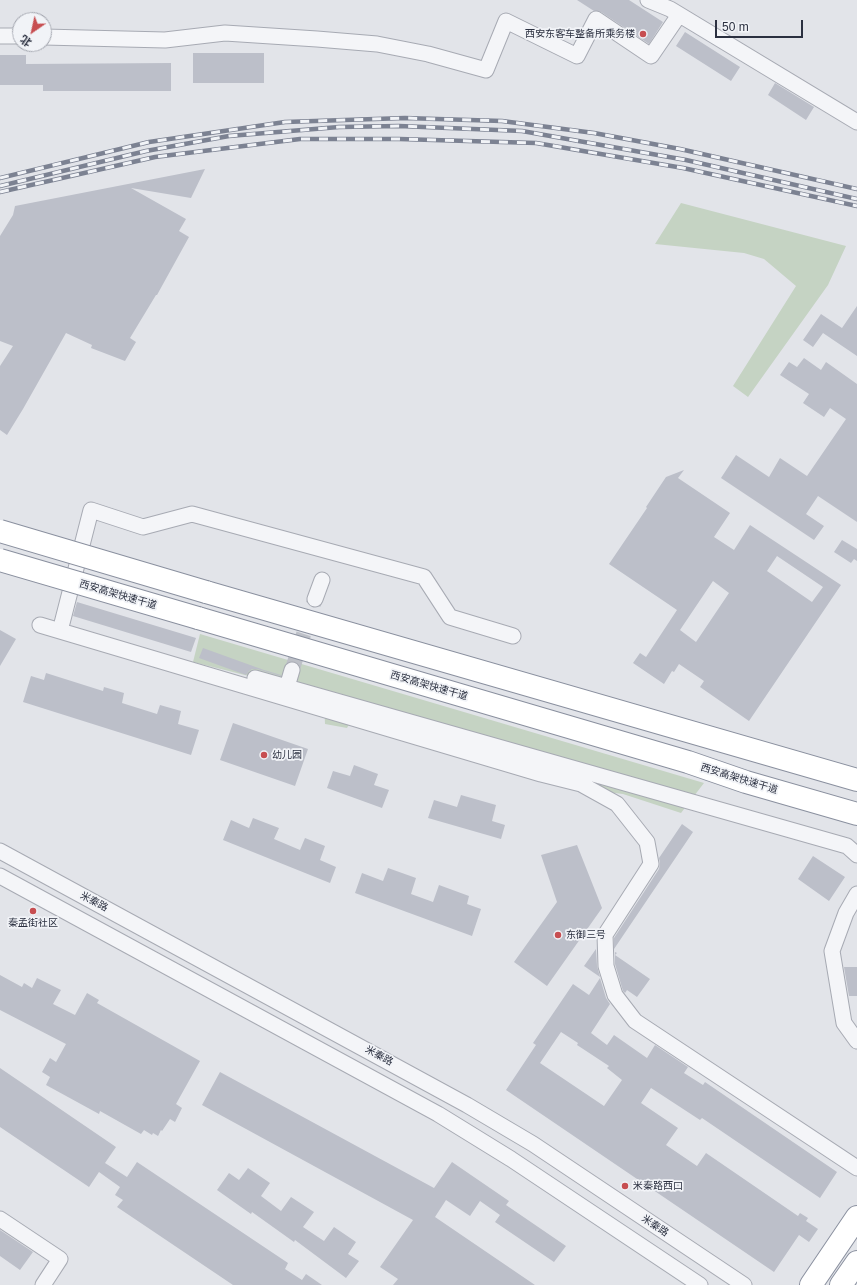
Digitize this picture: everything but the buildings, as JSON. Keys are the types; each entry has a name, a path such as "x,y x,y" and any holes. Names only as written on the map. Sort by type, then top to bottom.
{"highway":[{"path":"0,531 857,780"},
{"name":"西安高架快速干道","path":"0,560 688,762 754,784 857,814"},
{"path":"811,1285 857,1217"},
{"path":"821,1285 857,1231"},
{"path":"841,1285 857,1262"}],"street":[{"path":"648,0 679,14 857,122"},
{"path":"52,37 165,40 225,33 317,39 377,44 428,54 486,70 506,21 577,56 596,19 651,56 679,14"},
{"path":"0,36 12,36"},
{"path":"60,627 92,510 143,527 192,514 424,577 450,617 513,636"},
{"path":"315,599 322,580"},
{"path":"42,622 287,688 848,846 857,855"},
{"path":"60,627 541,774 580,784 617,804 647,842 652,864 605,935 606,966 615,995 635,1021 857,1168"},
{"path":"287,688 292,670"},
{"name":"米秦路","path":"0,851 474,1108 533,1144 744,1285"},
{"path":"32,893 43,875"},
{"path":"0,876 455,1124 511,1159 700,1285"},
{"path":"857,894 846,914 832,951 844,1023 857,1041"},
{"path":"0,1219 60,1259 43,1285"}],"green space":[{"path":"681,203 846,246 828,285 748,397 733,386 796,286 764,259 744,253 655,244"},
{"path":"200,634 704,783 681,813 623,794 573,788 353,717 347,728 325,724 324,695 193,662"}],"tunnel":[{"path":"292,670 315,599"}],"railway":[{"path":"0,178 149,142 285,122 405,118 502,121 594,133 680,149 857,189"},
{"path":"0,186 146,151 229,136 339,127 399,126 522,131 686,160 857,199"},
{"path":"0,192 155,157 300,139 399,139 536,143 683,168 857,206"}],"place":[{"name":"西安东客车整备所乘务楼","path":"643,34"},
{"name":"幼儿园","path":"264,755"},
{"name":"秦孟街社区","path":"33,911"},
{"name":"东御三号","path":"558,935"},
{"name":"米秦路西口","path":"625,1186"}]}
